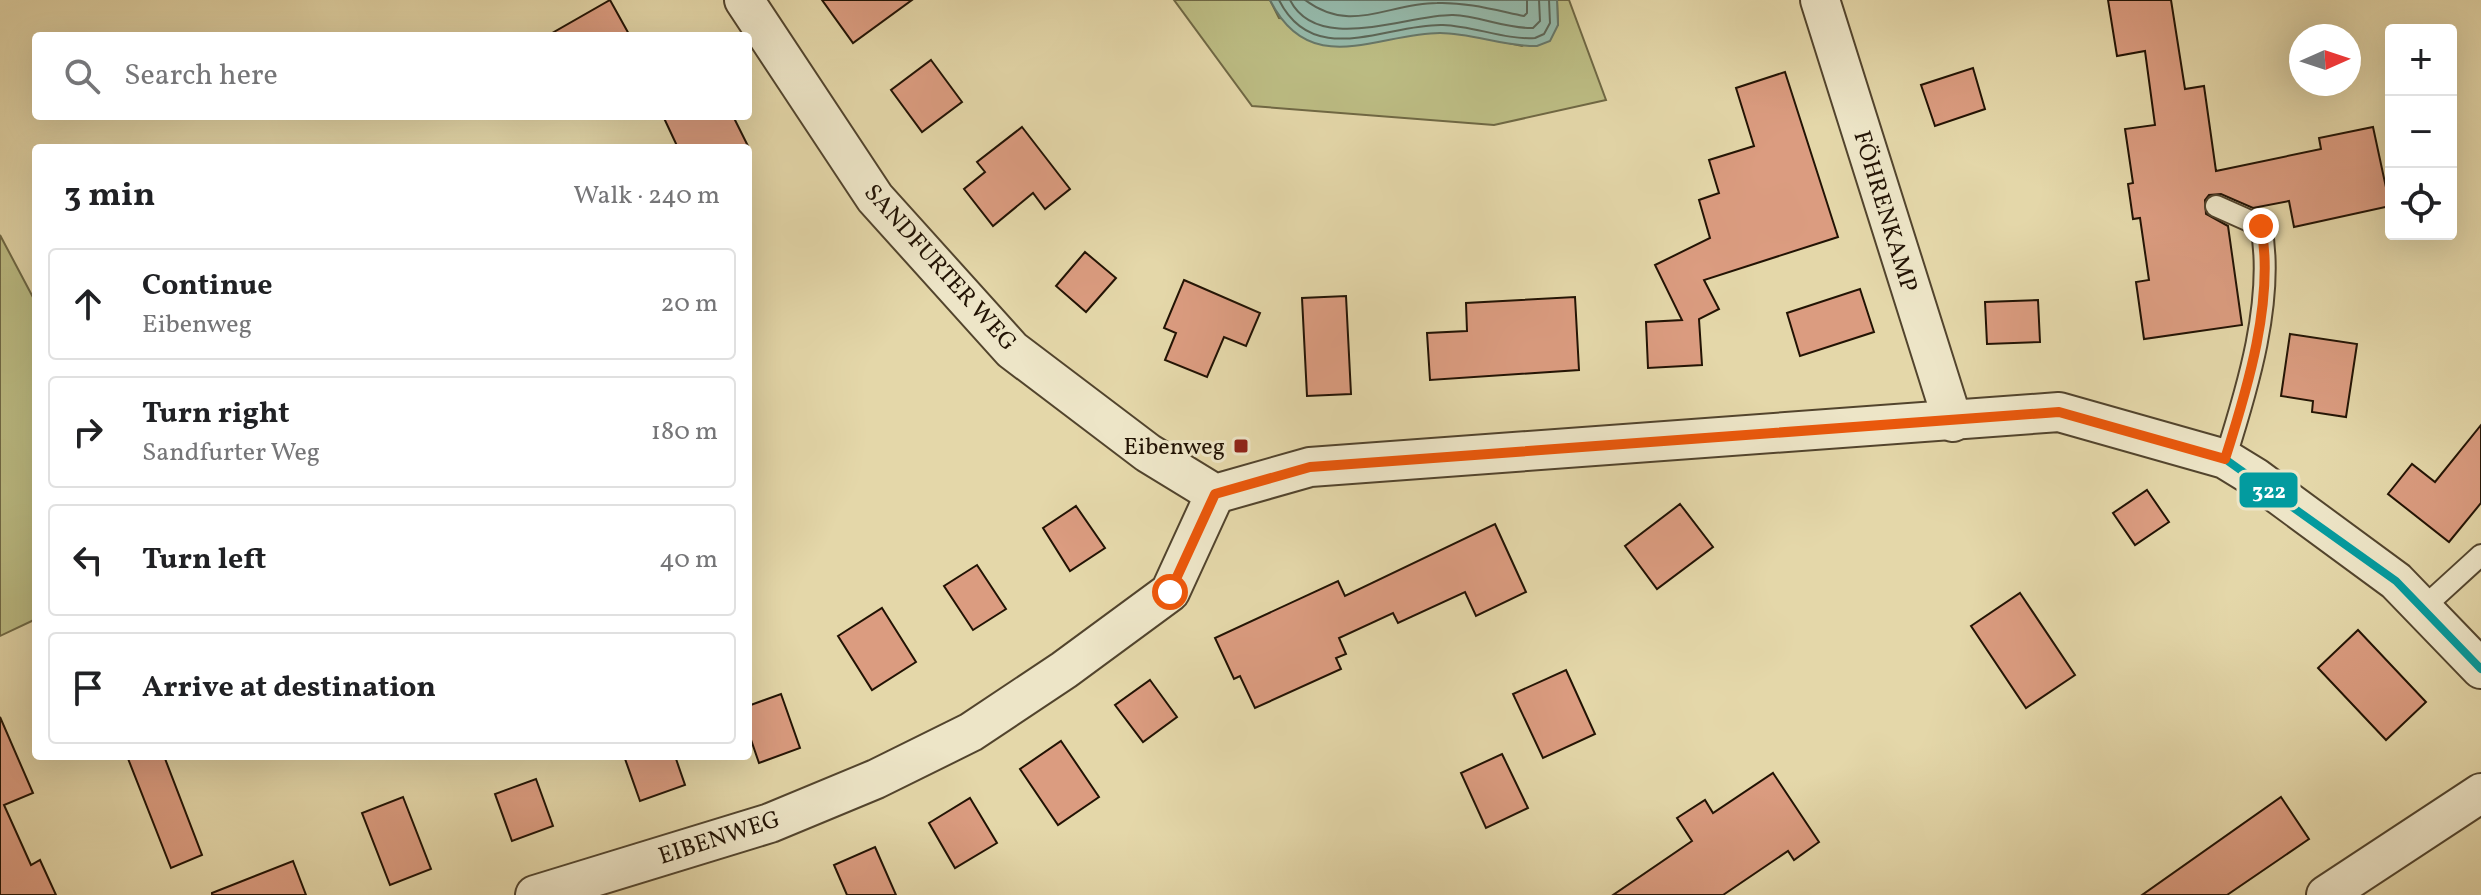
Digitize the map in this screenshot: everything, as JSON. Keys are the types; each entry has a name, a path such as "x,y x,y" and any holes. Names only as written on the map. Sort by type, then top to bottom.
{"street":[{"name":"FÖHRENKAMP","path":"1820,0 1953,422"},
{"name":"SANDFURTER WEG","path":"753,6 875,198 1012,350 1148,453 1215,494"},
{"path":"1215,494 1310,467 2059,412 2225,459 2396,581 2481,669"},
{"name":"EIBENWEG","path":"535,895 770,823 876,779 971,732 1064,670 1170,592 1215,494"},
{"path":"2326,895 2481,793"}],"lane":[{"path":"2216,206 2261,226 2267,258 2249,384 2225,459"},
{"path":"2424,607 2481,555"}],"green space":[{"path":"1174,0 1270,0 1279,18 1462,33 1522,46 1558,25 1557,0 1569,0 1606,100 1494,125 1252,106"},
{"path":"0,235 32,295 32,621 0,636"}],"water":[{"path":"1270,0 1557,0 1558,25 1550,41 1537,46 1440,33 1370,44 1325,46 1305,39 1286,24"}],"building":[{"path":"610,0 628,32 554,32"},
{"path":"822,0 912,0 853,43"},
{"path":"2108,0 2171,0 2185,89 2204,86 2216,171 2321,149 2319,138 2373,127 2385,183 2385,207 2294,227 2289,201 2253,208 2221,194 2209,195 2205,200 2206,214 2228,226 2242,325 2144,339 2136,282 2149,280 2140,218 2133,219 2128,184 2133,183 2125,129 2155,125 2145,51 2117,56"},
{"path":"931,60 962,102 922,132 891,90"},
{"path":"1973,68 1985,109 1935,126 1921,85"},
{"path":"1785,72 1838,237 1704,280 1719,309 1699,319 1702,365 1648,368 1646,322 1682,320 1655,265 1710,238 1699,200 1719,193 1709,160 1754,146 1736,88"},
{"path":"665,120 735,120 747,144 676,144"},
{"path":"1022,127 1070,189 1045,209 1033,193 993,226 964,189 985,172 977,162"},
{"path":"1085,252 1116,278 1086,312 1056,286"},
{"path":"1184,280 1260,313 1246,346 1224,337 1207,377 1165,360 1176,333 1164,328"},
{"path":"1860,289 1874,332 1800,356 1787,313"},
{"path":"1346,296 1351,394 1307,396 1302,298"},
{"path":"1575,297 1579,370 1430,380 1427,333 1467,331 1466,303"},
{"path":"2038,300 2040,342 1987,344 1985,302"},
{"path":"2290,334 2357,344 2346,417 2312,412 2313,401 2281,396"},
{"path":"2481,425 2481,503 2449,542 2388,494 2412,464 2435,482"},
{"path":"2147,490 2169,522 2135,545 2113,513"},
{"path":"1680,504 1713,547 1657,589 1625,546"},
{"path":"1076,506 1105,548 1070,571 1043,528"},
{"path":"1495,524 1526,592 1476,616 1465,592 1398,623 1393,613 1339,638 1346,654 1336,658 1341,669 1255,708 1240,676 1234,679 1215,638 1338,581 1345,596"},
{"path":"977,565 1006,609 973,630 944,586"},
{"path":"2020,593 2075,675 2026,708 1971,626"},
{"path":"882,608 916,662 872,690 838,636"},
{"path":"2358,630 2426,702 2386,740 2318,668"},
{"path":"1566,670 1595,734 1543,758 1513,694"},
{"path":"1150,680 1177,717 1143,742 1115,705"},
{"path":"781,694 800,748 759,763 752,743 752,705"},
{"path":"0,717 33,793 4,805 31,865 40,860 56,895 0,895"},
{"path":"1061,741 1099,797 1058,825 1020,769"},
{"path":"1502,754 1528,808 1486,828 1461,773"},
{"path":"129,760 166,760 202,855 171,868"},
{"path":"625,760 676,760 685,785 640,801"},
{"path":"1773,773 1819,842 1794,860 1788,851 1723,895 1613,895 1692,841 1677,818 1705,800 1713,813"},
{"path":"536,779 553,826 512,841 495,794"},
{"path":"403,797 431,869 390,885 362,813"},
{"path":"2281,797 2309,839 2227,895 2142,895"},
{"path":"970,798 997,843 955,868 929,823"},
{"path":"875,847 896,895 847,895 834,865"},
{"path":"293,861 306,895 212,895 212,893"}],"transit line":[{"name":"322","path":"1215,494 1310,467 2059,412 2225,459 2396,581 2481,669"}],"place":[{"name":"Eibenweg","path":"1241,446"}],"route":[{"path":"1170,592 1215,494 1310,467 2059,412 2225,459 2249,384 2267,258 2261,226"}]}
